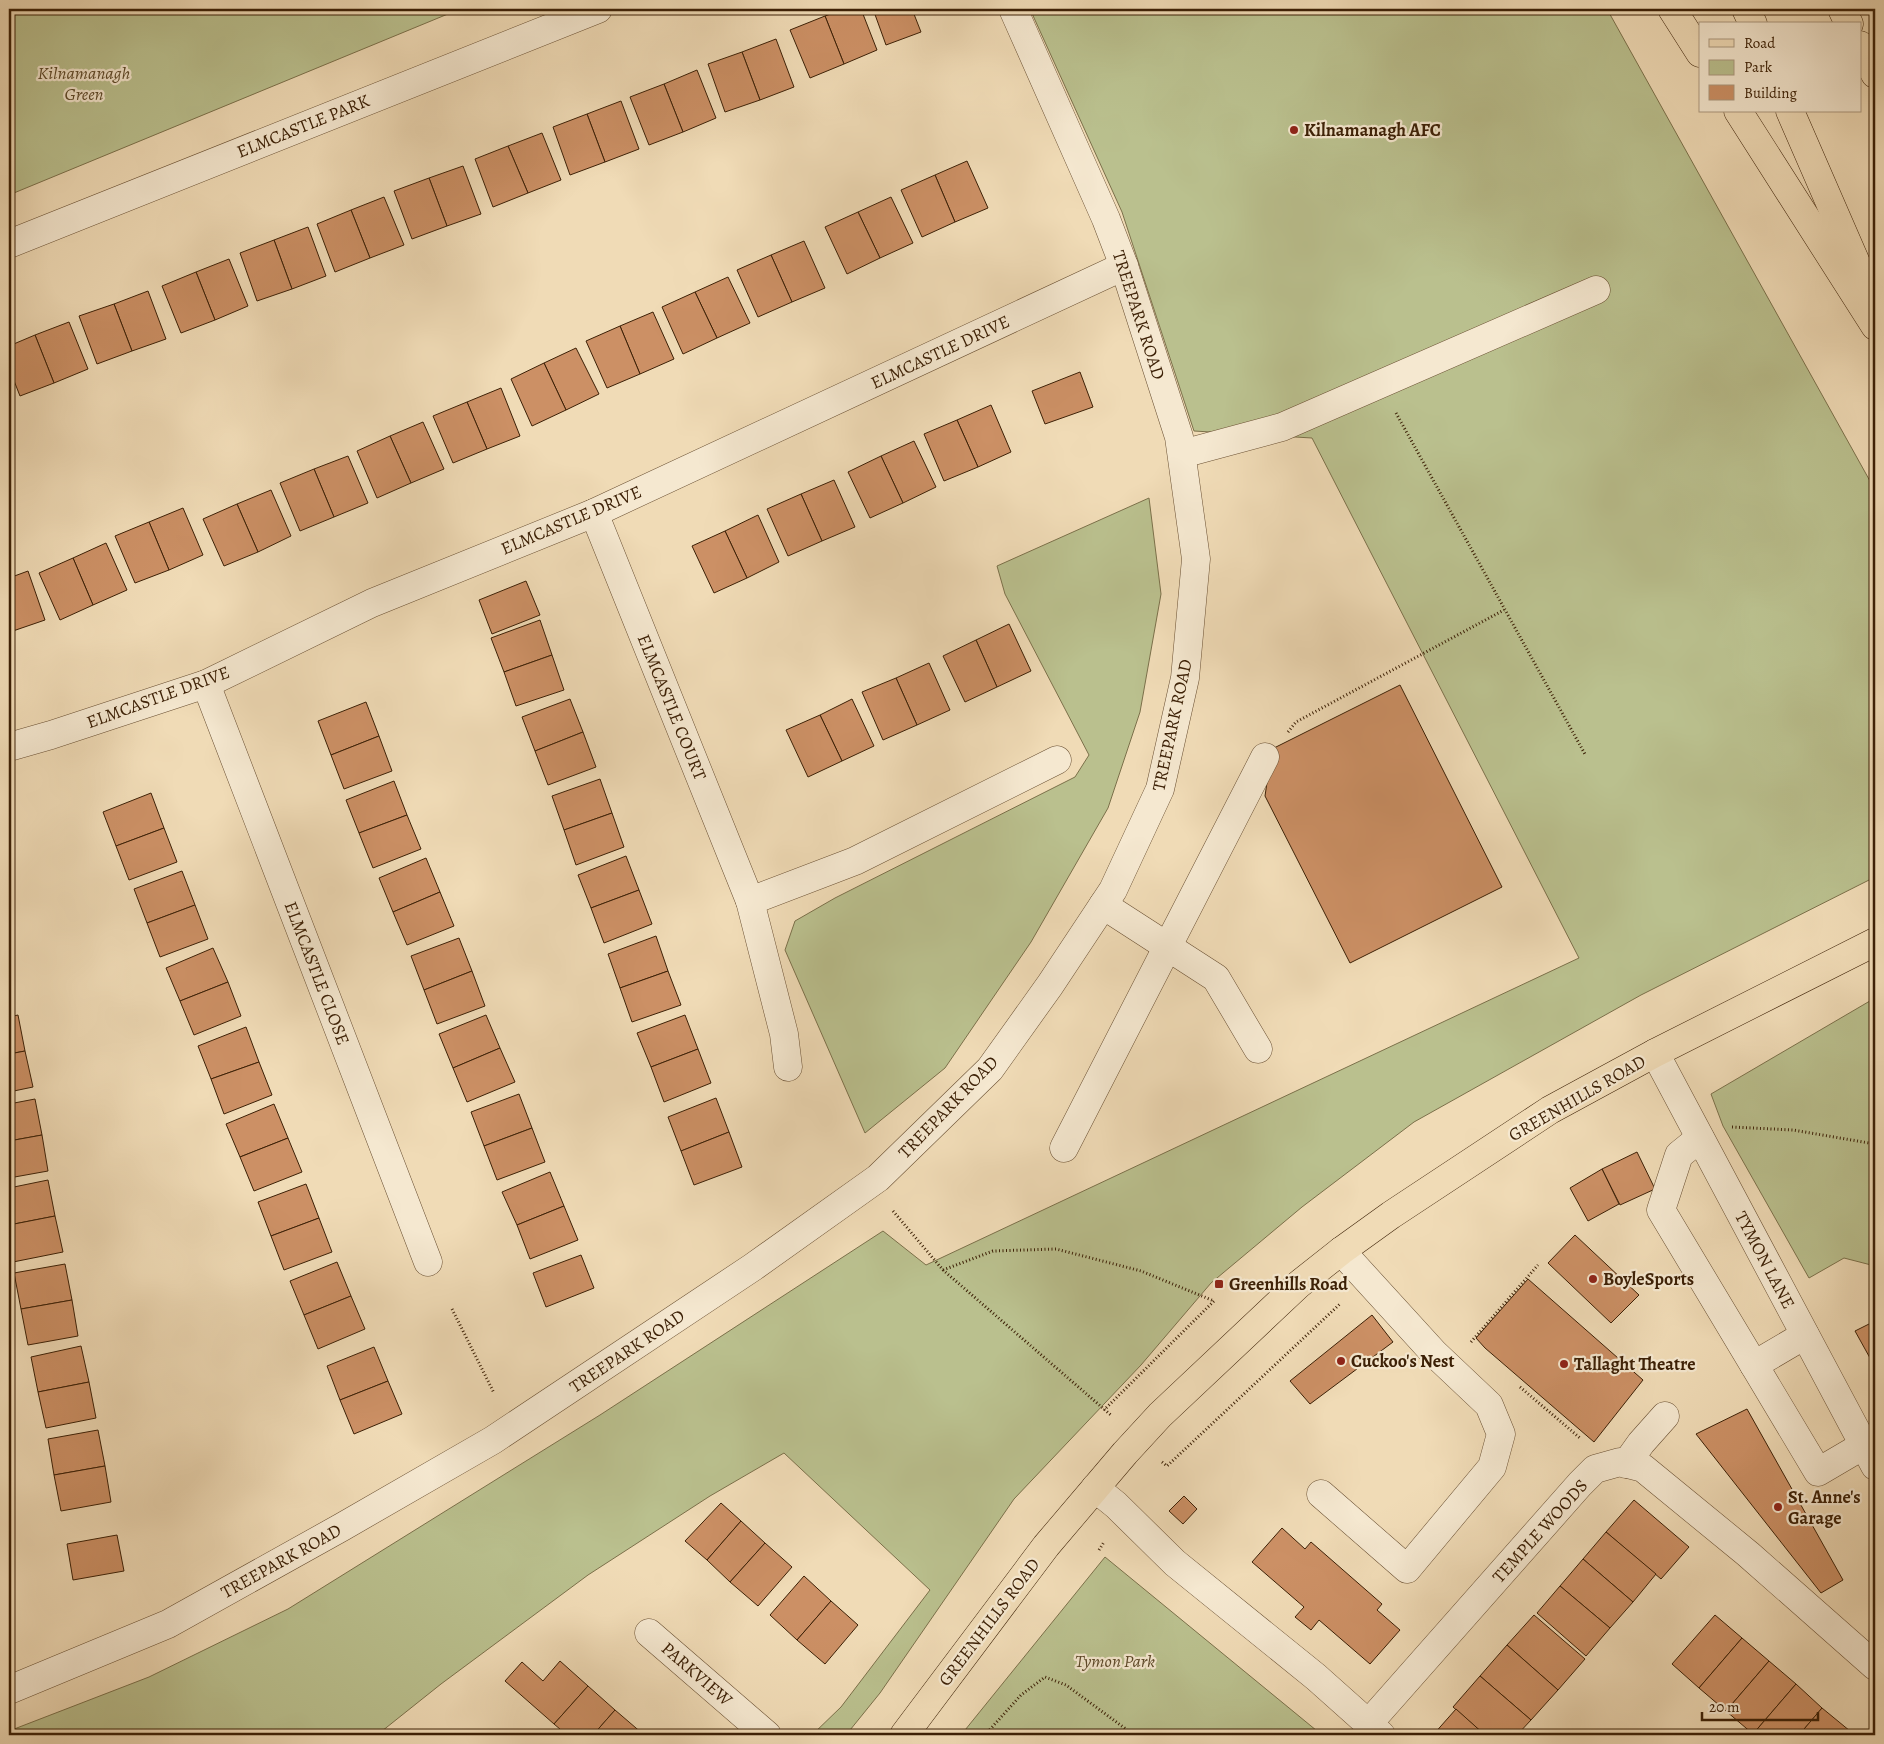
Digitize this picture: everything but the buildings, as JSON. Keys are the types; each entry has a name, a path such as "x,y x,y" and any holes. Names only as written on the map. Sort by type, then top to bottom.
{"main road":[{"path":"1672,9 1699,51"},
{"path":"1746,9 1752,22"},
{"path":"1842,9 1849,22"},
{"path":"1862,49 1875,74"},
{"path":"1739,112 1875,326"},
{"path":"1790,112 1875,308"},
{"name":"GREENHILLS ROAD","path":"904,1735 1046,1546 1095,1488 1160,1415 1298,1285 1341,1250 1391,1215 1550,1110 1655,1053 1875,942"}],"street":[{"name":"ELMCASTLE PARK","path":"9,244 598,9"},
{"name":"TREEPARK ROAD","path":"9,1690 168,1624 342,1528 494,1440 753,1267 878,1178 990,1069 1113,890 1160,789 1185,678 1196,559 1179,437 1124,266 1106,219 1012,9"},
{"name":"ELMCASTLE DRIVE","path":"9,746 51,735 206,684 372,603 594,512 1124,266"},
{"path":"1182,454 1282,427 1596,290"},
{"name":"ELMCASTLE COURT","path":"594,512 750,901 784,1034 788,1067"},
{"name":"ELMCASTLE CLOSE","path":"206,684 428,1262"},
{"path":"1064,1148 1265,757"},
{"path":"750,901 855,861 1057,760"},
{"path":"1103,905 1216,978 1258,1049"},
{"name":"TYMON LANE","path":"1655,1053 1712,1132 1805,1335 1870,1456"},
{"path":"1712,1132 1679,1155 1661,1210 1818,1472 1870,1456"},
{"path":"1321,1494 1407,1568 1492,1466 1501,1434 1489,1405 1434,1353 1341,1250"},
{"path":"1754,1364 1805,1335"},
{"path":"1626,1464 1664,1416"},
{"name":"TEMPLE WOODS","path":"1095,1488 1116,1505 1175,1563 1316,1677 1375,1729 1595,1469 1620,1462 1643,1468 1748,1554 1875,1666"},
{"name":"PARKVIEW","path":"649,1633 767,1735"}],"path":[{"path":"1380,384 1586,756"},
{"path":"1265,757 1296,722 1504,610"},
{"path":"1712,1132 1793,1130 1875,1144"},
{"path":"889,1206 943,1270 1116,1420"},
{"path":"943,1270 993,1251 1056,1249 1141,1271 1214,1301 1104,1410"},
{"path":"1476,1348 1471,1342 1538,1265"},
{"path":"1157,1458 1167,1466 1346,1298"},
{"path":"452,1309 494,1393"},
{"path":"1516,1384 1582,1439"},
{"path":"9,1636 12,1648"},
{"path":"985,1735 1021,1695 1044,1677 1066,1685 1134,1735"}],"green space":[{"name":"Kilnamanagh Green","path":"9,9 460,9 9,195"},
{"path":"1030,9 1607,9 1875,490 1875,877 1641,995 1414,1122 1302,1207 1211,1283 1141,1365 1014,1499 880,1693 846,1735 812,1735 841,1707 930,1590 784,1453 710,1496 588,1575 441,1684 377,1735 9,1735 9,1731 149,1677 288,1609 600,1415 883,1231 926,1265 1579,958 1312,438 1194,431 1122,212"},
{"path":"1149,498 1161,594 1140,712 1108,808 1031,942 945,1068 865,1133 785,950 795,921 835,898 1075,777 1089,755 1005,594 997,566"},
{"path":"1875,998 1875,1266 1844,1258 1809,1278 1723,1126 1711,1094"},
{"name":"Tymon Park","path":"1105,1557 1322,1735 961,1735"}],"place":[{"name":"Kilnamanagh AFC","path":"1294,130"},
{"name":"BoyleSports","path":"1593,1279"},
{"name":"Greenhills Road","path":"1219,1284"},
{"name":"Cuckoo's Nest","path":"1341,1361"},
{"name":"Tallaght Theatre","path":"1564,1364"},
{"name":"St. Anne's Garage","path":"1778,1507"}]}
